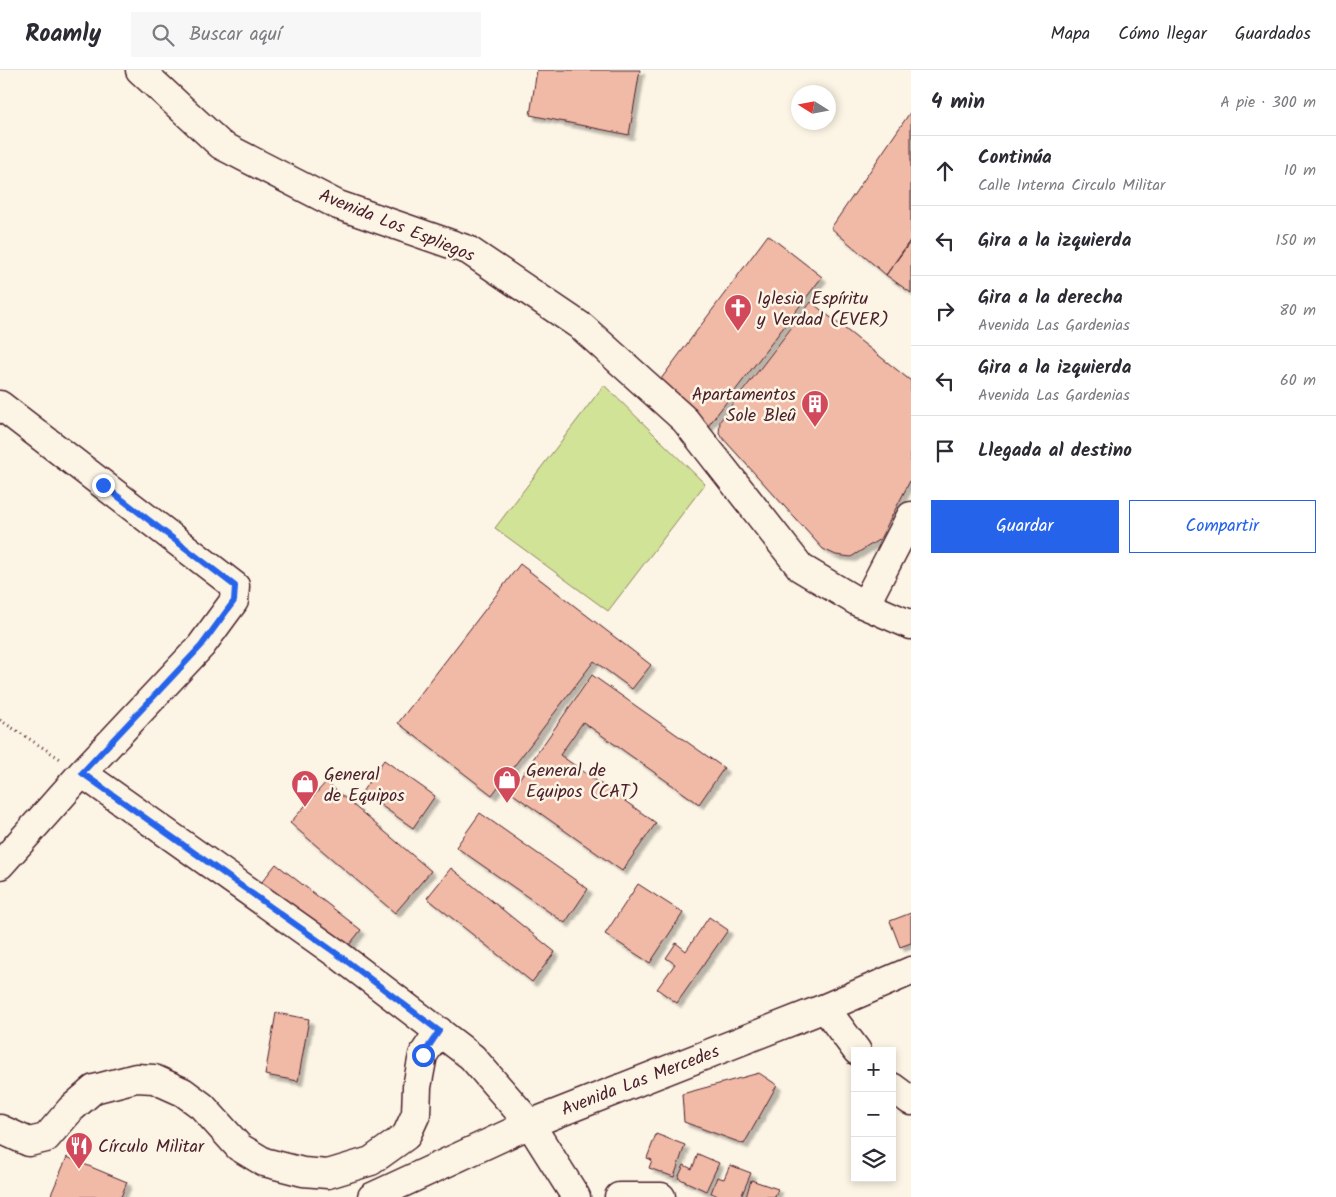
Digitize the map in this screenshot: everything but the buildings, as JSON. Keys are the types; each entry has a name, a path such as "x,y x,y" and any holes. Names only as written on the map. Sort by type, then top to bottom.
{"street":[{"name":"Avenida Los Espliegos","path":"140,70 221,146 338,205 468,250 582,327 684,420 801,568 865,605 911,625"},
{"path":"0,405 235,586 234,601 201,646 82,773 0,865"},
{"path":"865,605 911,516"},
{"path":"82,773 340,956 472,1057 530,1124 576,1197"},
{"name":"Avenida Las Mercedes","path":"372,1197 530,1124 825,1008 911,970"},
{"path":"825,1008 853,1047"},
{"path":"0,1129 29,1142 46,1138 71,1109 94,1089 136,1078 154,1079 182,1092 202,1106 239,1147 264,1162 303,1172 328,1174 371,1162 406,1136 416,1114 417,1087 423,1055 439,1031"},
{"path":"896,1090 911,1102"},
{"path":"619,1197 661,1197"}],"path":[{"path":"0,720 82,773"}],"green space":[{"path":"604,385 705,484 608,611 495,528"}],"place":[{"name":"Iglesia Espíritu y Verdad (EVER)","path":"738,332"},
{"name":"Apartamentos Sole Bleû","path":"815,428"},
{"name":"General de Equipos (CAT)","path":"507,804"},
{"name":"General de Equipos","path":"305,808"},
{"name":"Círculo Militar","path":"79,1170"}],"route":[{"path":"103,485 235,586 234,601 201,646 82,773 340,956 439,1031 423,1055"}]}
